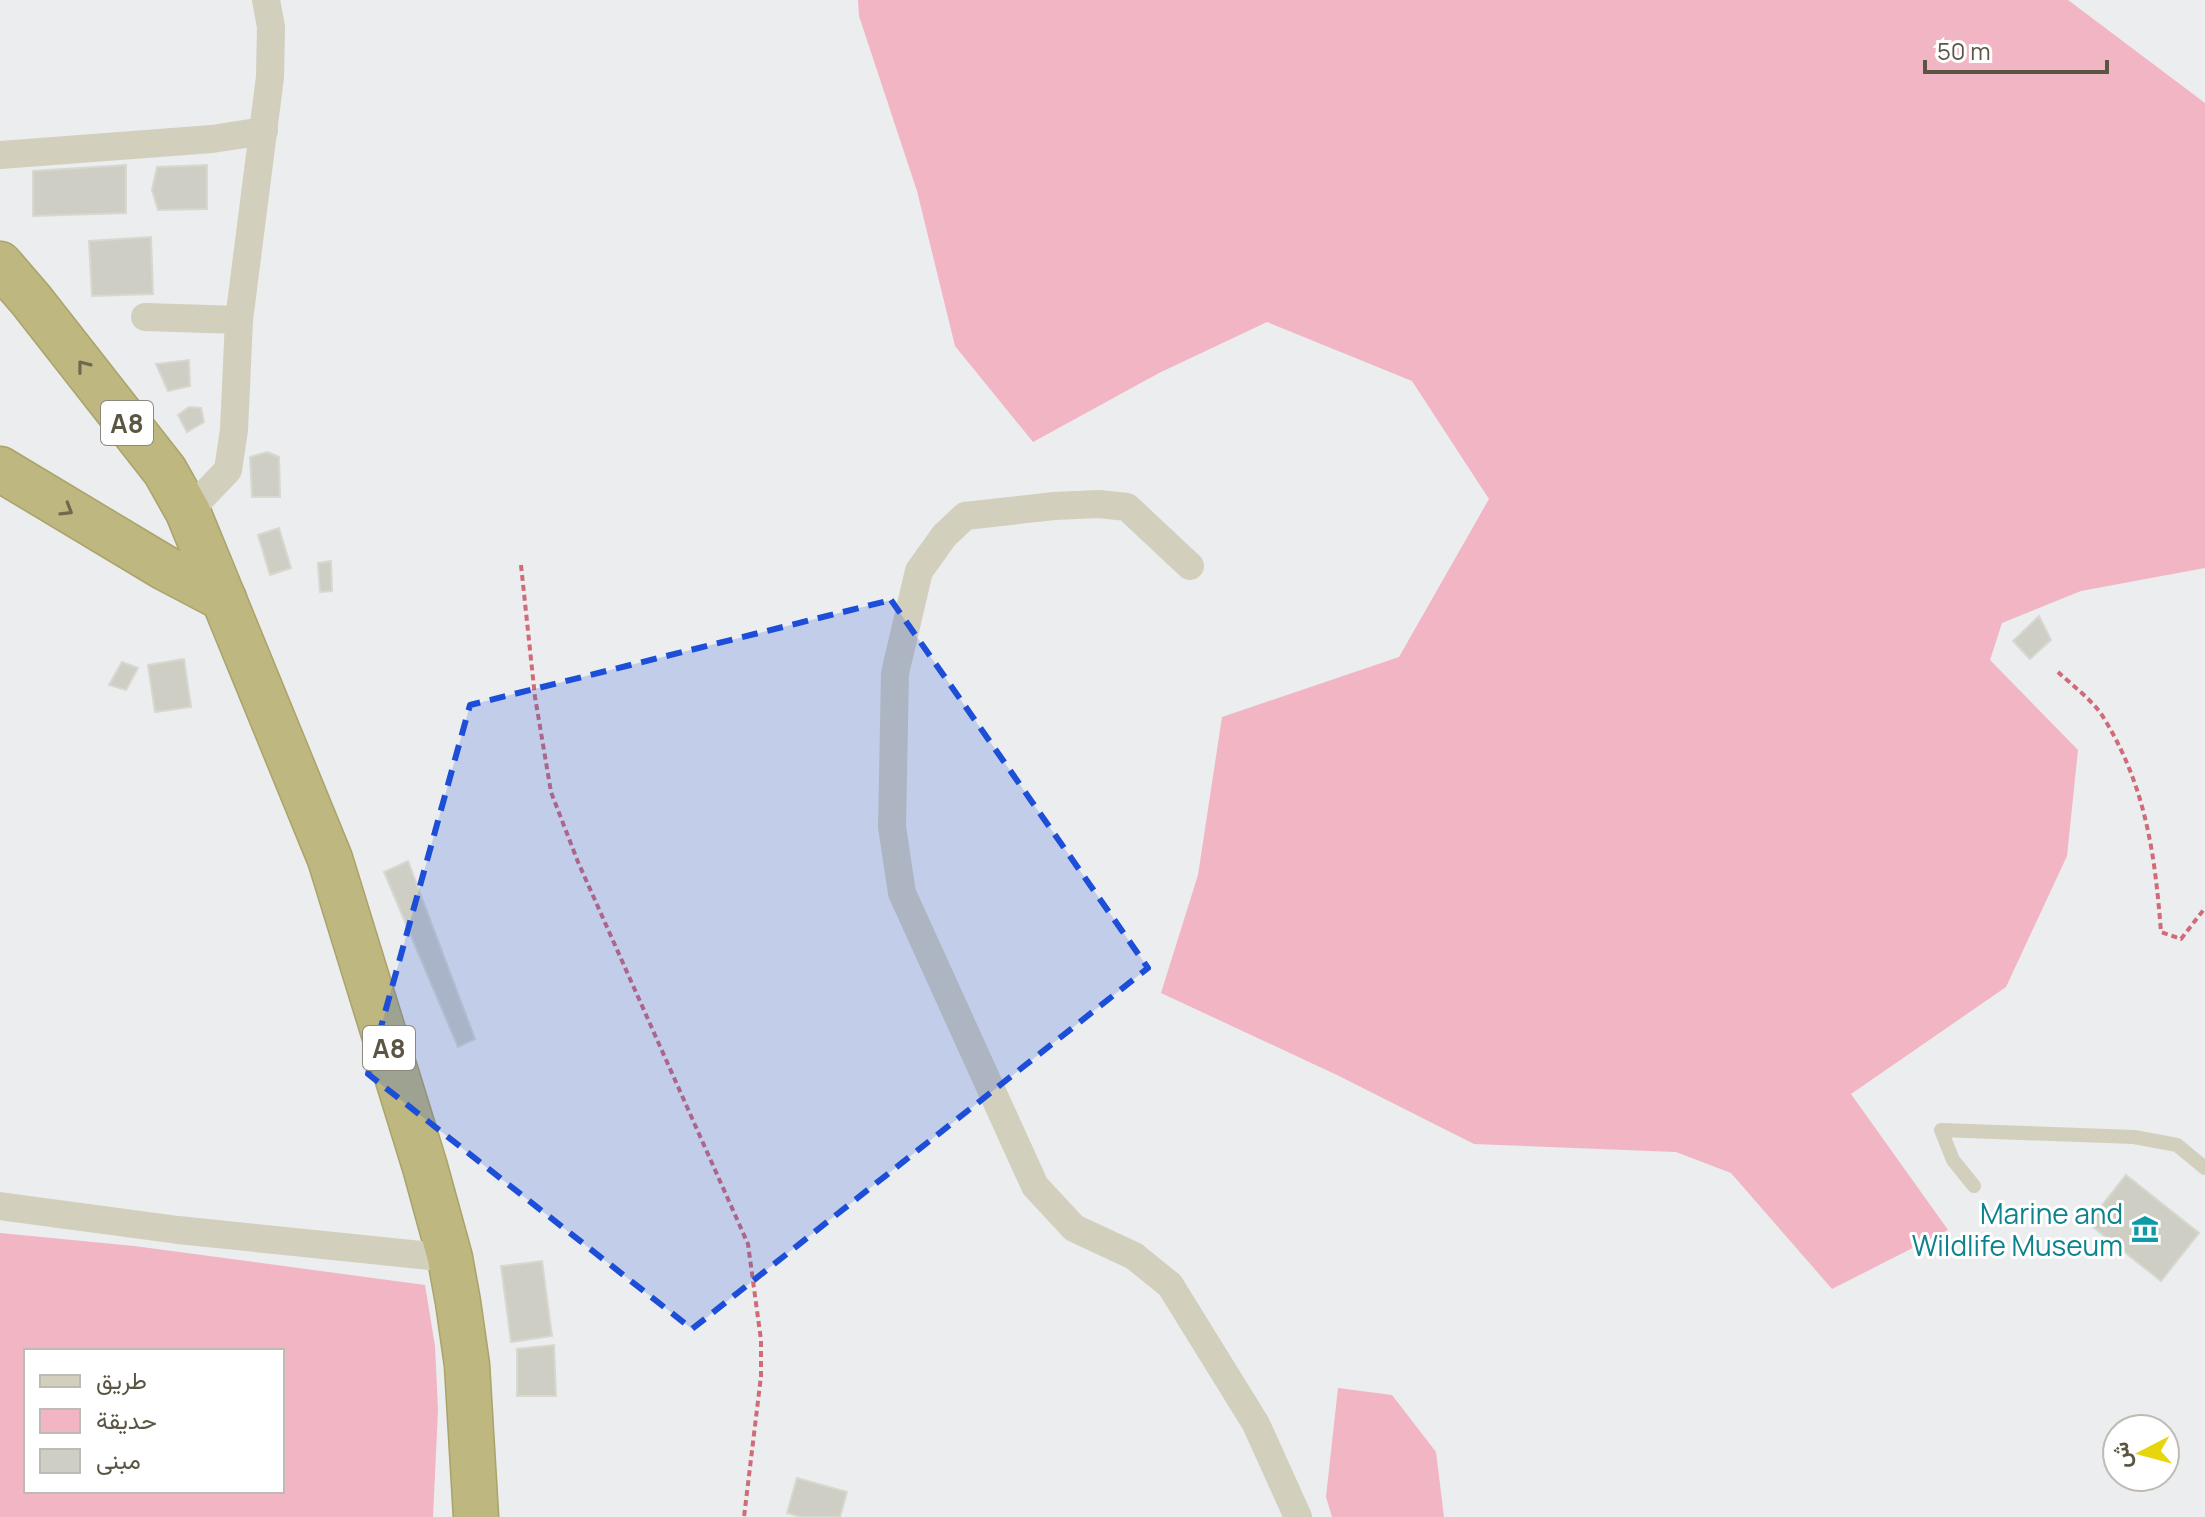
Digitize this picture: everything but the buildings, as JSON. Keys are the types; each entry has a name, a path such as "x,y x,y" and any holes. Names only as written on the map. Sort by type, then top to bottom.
{"highway":[{"name":"A8","path":"0,264 165,471 188,512 330,859 421,1152 450,1258 467,1365 476,1517"},
{"path":"0,469 224,599"},
{"path":"134,549 165,543 176,536 188,512"}],"street":[{"path":"188,512 228,470 234,430 239,320 270,77 271,27 266,0"},
{"path":"0,155 212,139 264,131"},
{"path":"145,317 239,320"},
{"path":"1190,566 1127,507 1099,504 1054,506 965,516 944,536 919,571 895,673 892,827 902,893 1035,1186 1074,1228 1134,1256 1170,1285 1256,1424 1298,1517"},
{"path":"0,1206 178,1230 450,1258"}],"lane":[{"path":"1974,1186 1953,1160 1941,1130 2134,1137 2177,1145 2205,1168"}],"path":[{"path":"521,565 535,697 551,792 578,862 748,1244 761,1340 761,1376 744,1517"},
{"path":"2058,672 2104,717 2136,785 2150,832 2161,932 2181,939 2205,908"}],"highlighted area":[{"path":"891,600 1148,968 692,1329 368,1074 470,705"}],"green space":[{"path":"858,0 2068,0 2205,103 2205,568 2081,591 2002,623 1990,660 2078,750 2067,856 2006,987 1851,1094 1948,1230 1832,1289 1731,1173 1676,1152 1474,1144 1337,1075 1161,993 1198,875 1222,717 1399,657 1489,499 1412,381 1267,322 1159,373 1033,442 955,346 917,191 859,16"},
{"path":"0,1233 134,1246 425,1285 435,1346 438,1410 433,1517 0,1517"},
{"path":"1338,1388 1392,1395 1436,1452 1444,1517 1332,1517 1326,1497"}],"place":[{"name":"Marine and Wildlife Museum","path":"2145,1229"}]}
